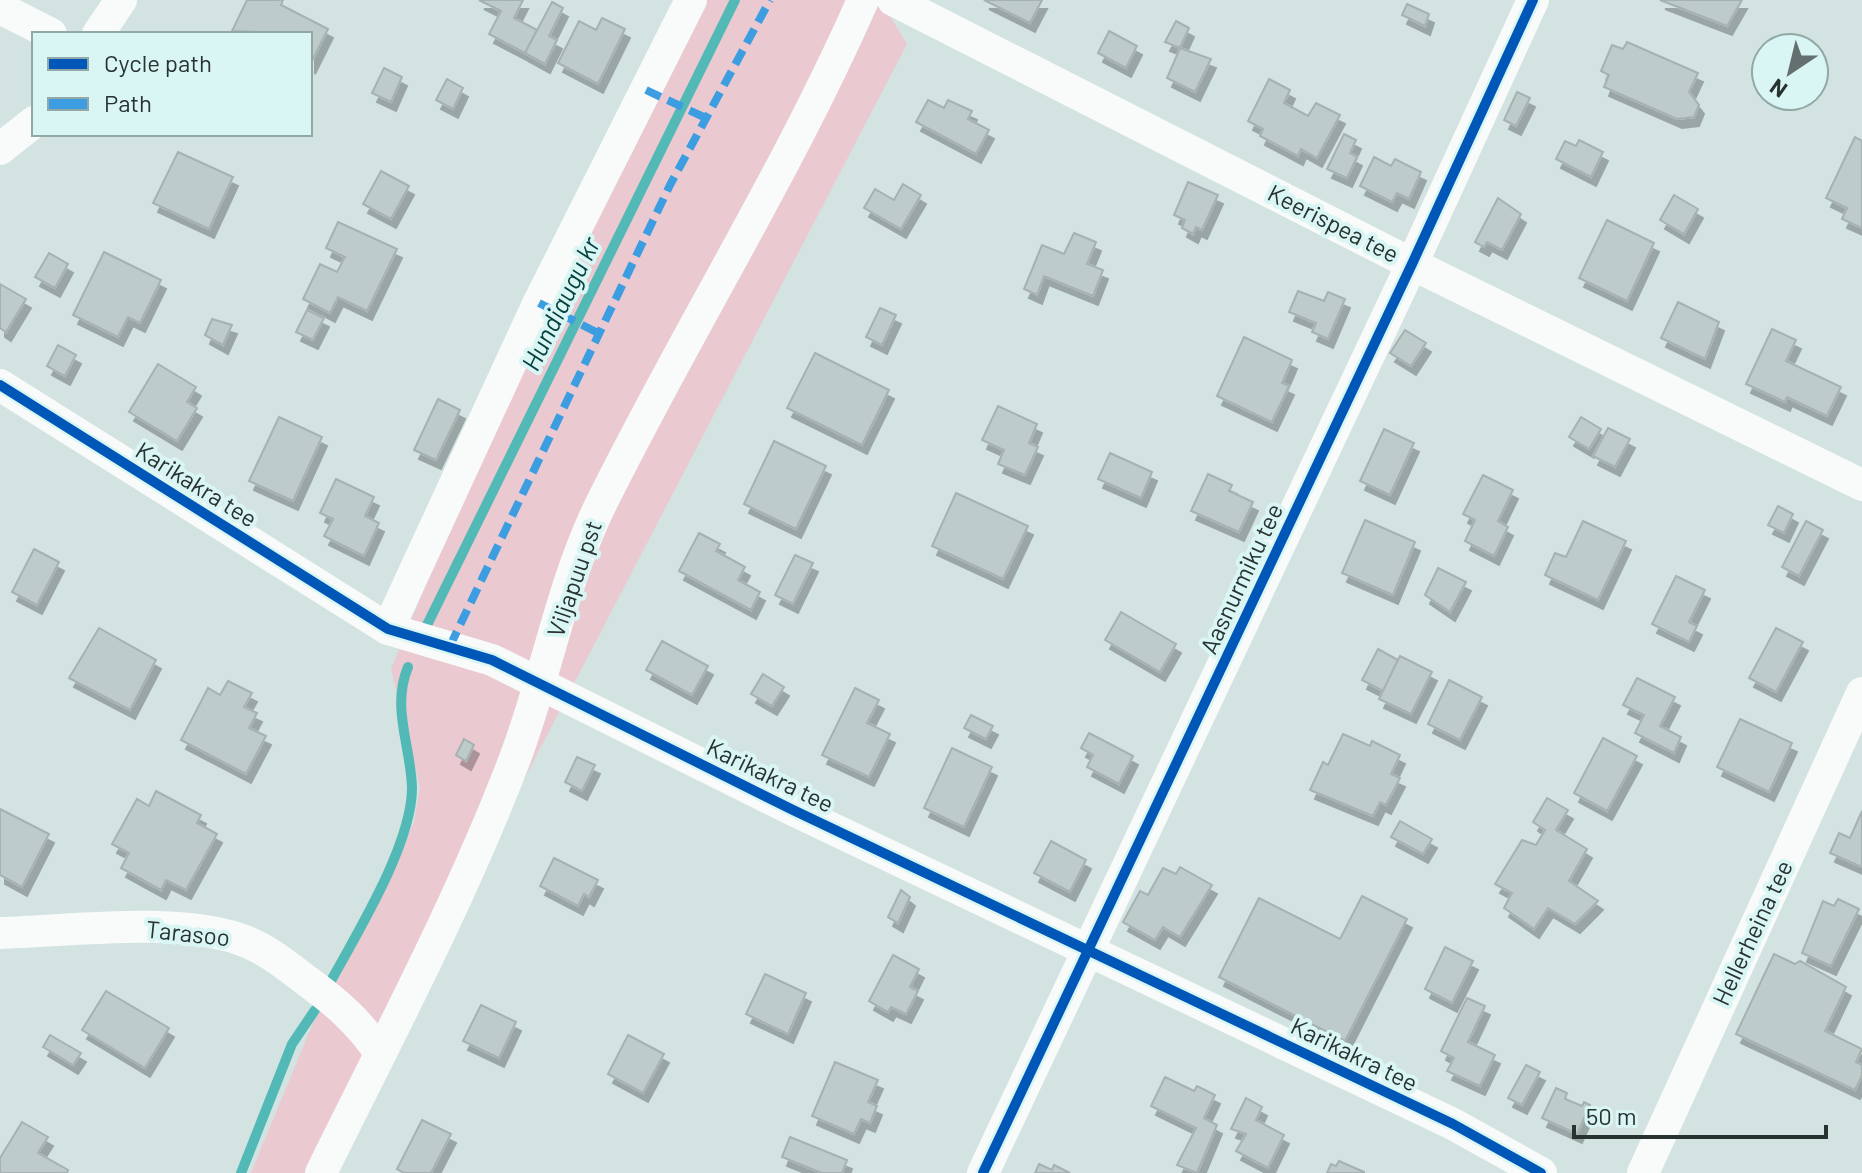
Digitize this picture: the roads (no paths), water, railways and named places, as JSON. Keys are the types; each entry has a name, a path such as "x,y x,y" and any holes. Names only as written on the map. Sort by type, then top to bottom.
{"street":[{"path":"99,32 121,0"},
{"path":"388,629 532,318 691,0"},
{"name":"Viljapuu pst","path":"321,1173 456,898 535,701 572,572 599,509 687,347 863,0"},
{"name":"Keerispea tee","path":"893,0 1412,264 1862,485"},
{"name":"Aasnurmiku tee","path":"983,1173 1412,264 1533,0"},
{"path":"0,8 47,32"},
{"path":"0,149 32,124"},
{"name":"Karikakra tee","path":"0,385 388,629 492,660 535,701 1089,951 1453,1124 1541,1173"},
{"name":"Hellerheina tee","path":"1643,1173 1862,693"},
{"name":"Tarasoo","path":"0,933 156,928 210,931 241,939 274,957 361,1024 380,1053"}],"waterway":[{"name":"Hundiaugu kr","path":"426,627 735,0"},
{"name":"Hundiaugu kr","path":"332,979 382,886 410,810 411,772 401,697 408,667"},
{"name":"Hundiaugu kr","path":"241,1173 292,1044 315,1010"}]}
